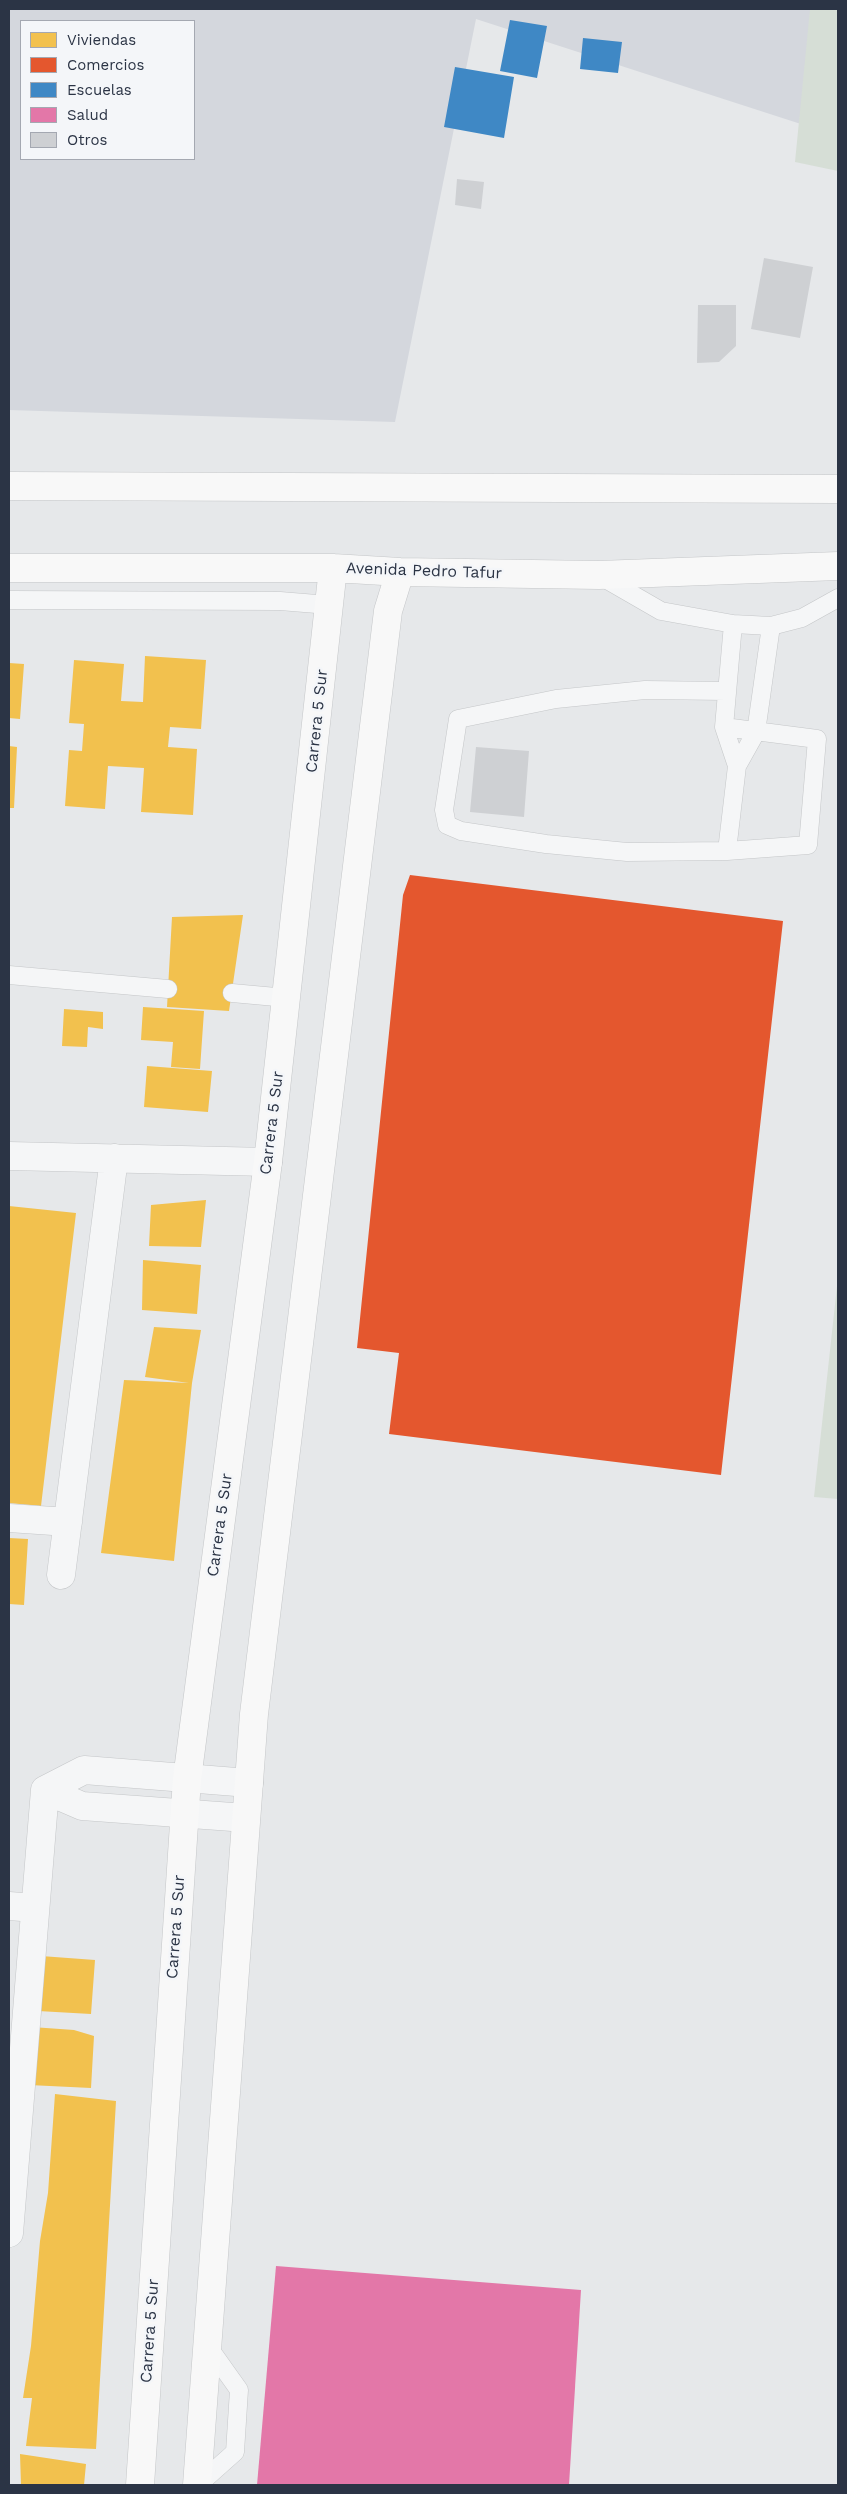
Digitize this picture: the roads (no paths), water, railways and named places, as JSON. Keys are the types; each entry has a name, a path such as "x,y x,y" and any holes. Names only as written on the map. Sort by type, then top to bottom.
{"street":[{"path":"9,486 838,489"},
{"name":"Avenida Pedro Tafur","path":"15,568 333,568 400,572 599,575 838,566"},
{"name":"Carrera 5 Sur","path":"140,2485 187,1778 288,998 333,568"},
{"path":"198,2485 255,1704 388,611 400,572"},
{"path":"9,1156 268,1162"},
{"path":"61,1575 114,1158"},
{"path":"9,1518 68,1522"},
{"path":"45,1790 84,1770 249,1783"},
{"path":"45,1790 82,1806 246,1818"},
{"path":"9,2233 22,1907 45,1790"}],"lane":[{"path":"15,568 16,600 280,601 329,605"},
{"path":"599,575 661,610 733,624 771,626 802,618 838,598"},
{"path":"733,624 724,727 737,766"},
{"path":"728,852 737,766 756,732 771,626"},
{"path":"724,727 816,739 808,845 728,852 627,852 546,844 461,831 447,825 444,810 458,719 556,699 645,690 726,691"},
{"path":"9,975 168,988"},
{"path":"232,993 288,998"}]}
